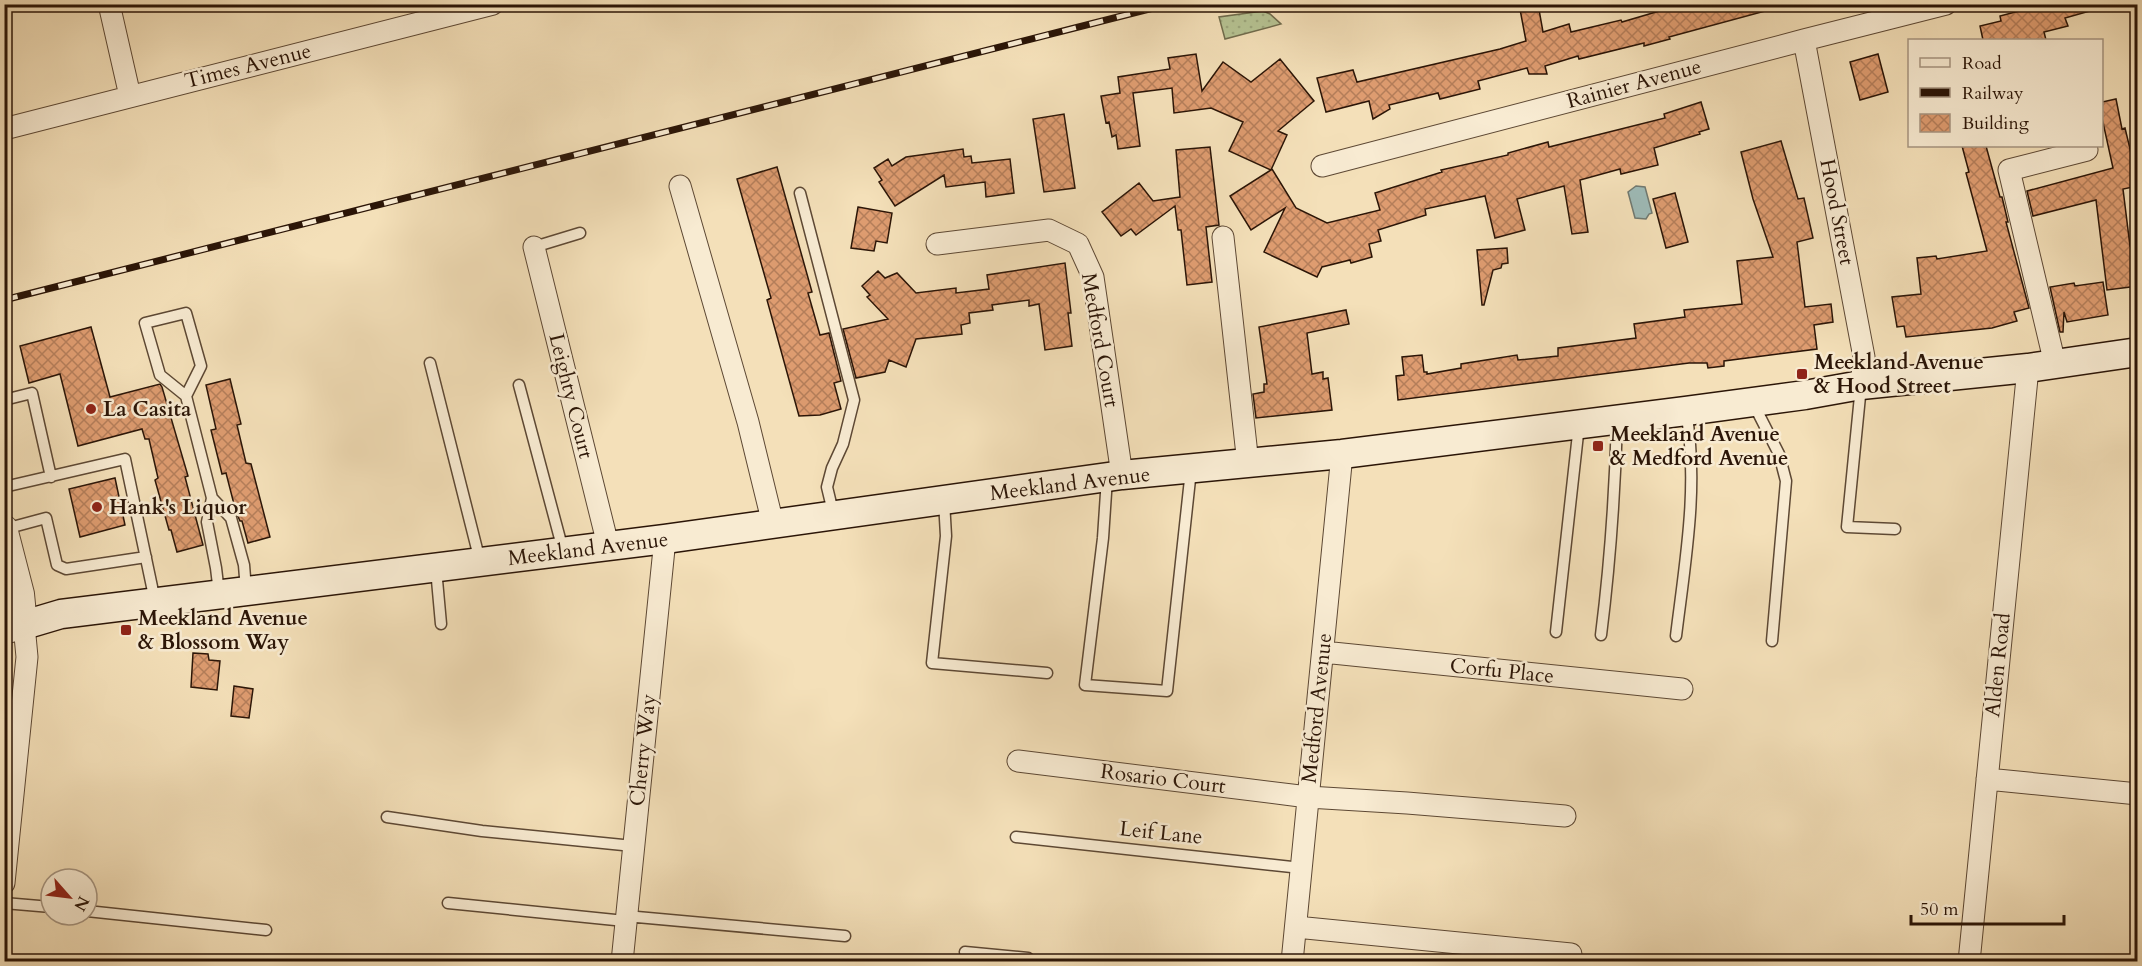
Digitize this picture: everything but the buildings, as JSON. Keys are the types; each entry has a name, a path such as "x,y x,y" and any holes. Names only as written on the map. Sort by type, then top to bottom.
{"main road":[{"name":"Meekland Avenue","path":"14,628 61,614 436,569 608,545 665,540 1114,476 1342,454 1686,411 1861,385 2042,366 2138,352"}],"street":[{"path":"109,4 130,96"},
{"name":"Times Avenue","path":"4,129 493,4"},
{"name":"Rainier Avenue","path":"1323,166 1946,4"},
{"name":"Hood Street","path":"1804,40 1864,357 1861,385"},
{"name":"Alden Road","path":"1969,962 1987,779 2042,366 2009,170 2087,150"},
{"path":"680,186 748,422 773,524"},
{"name":"Medford Court","path":"937,244 1049,230 1078,244 1093,277 1114,476"},
{"path":"1223,237 1248,464"},
{"name":"Leighty Court","path":"534,247 608,545"},
{"name":"Medford Avenue","path":"1292,962 1342,454"},
{"path":"4,883 27,657 14,628 21,594 5,528"},
{"name":"Cherry Way","path":"622,962 665,540"},
{"name":"Corfu Place","path":"1323,652 1682,689"},
{"name":"Rosario Court","path":"1018,761 1308,797 1407,802 1565,816"},
{"path":"1987,779 2138,794"},
{"path":"1296,927 1571,954"}],"lane":[{"path":"800,193 855,400 843,444 832,468 827,487 834,516"},
{"path":"534,247 580,233"},
{"path":"186,396 201,366 186,313 146,323 160,375 186,396 212,498 207,522 216,568 232,592"},
{"path":"430,363 480,563"},
{"path":"519,385 564,552"},
{"path":"1861,385 1847,527 1895,529"},
{"path":"4,400 32,393 51,477"},
{"path":"1752,402 1779,454 1786,481 1772,641"},
{"path":"1676,636 1689,529 1692,464 1691,439 1686,411"},
{"path":"1601,635 1615,492 1617,420"},
{"path":"1556,632 1579,425"},
{"path":"4,487 125,459 155,602"},
{"path":"1114,476 1103,538 1085,684 1167,691 1191,469"},
{"path":"212,498 231,518 244,565 232,592"},
{"path":"944,500 946,536 932,663 1047,673"},
{"path":"5,528 46,518 57,565 66,569 146,557"},
{"path":"436,569 441,624"},
{"path":"387,817 482,831 633,846"},
{"name":"Leif Lane","path":"1016,837 1301,868"},
{"path":"4,903 39,907"},
{"path":"448,903 845,936"},
{"path":"99,912 266,930"},
{"path":"965,952 1028,958 1032,962"}],"green space":[{"path":"1263,11 1281,24 1225,39 1219,17"}],"water":[{"path":"1636,186 1645,187 1652,213 1646,219 1635,218 1628,192"}],"railway":[{"path":"4,300 1169,4"}],"place":[{"name":"Meekland Avenue & Hood Street","path":"1802,374"},
{"name":"La Casita","path":"91,409"},
{"name":"Meekland Avenue & Medford Avenue","path":"1598,446"},
{"name":"Hank's Liquor","path":"97,507"},
{"name":"Meekland Avenue & Blossom Way","path":"126,630"}]}
